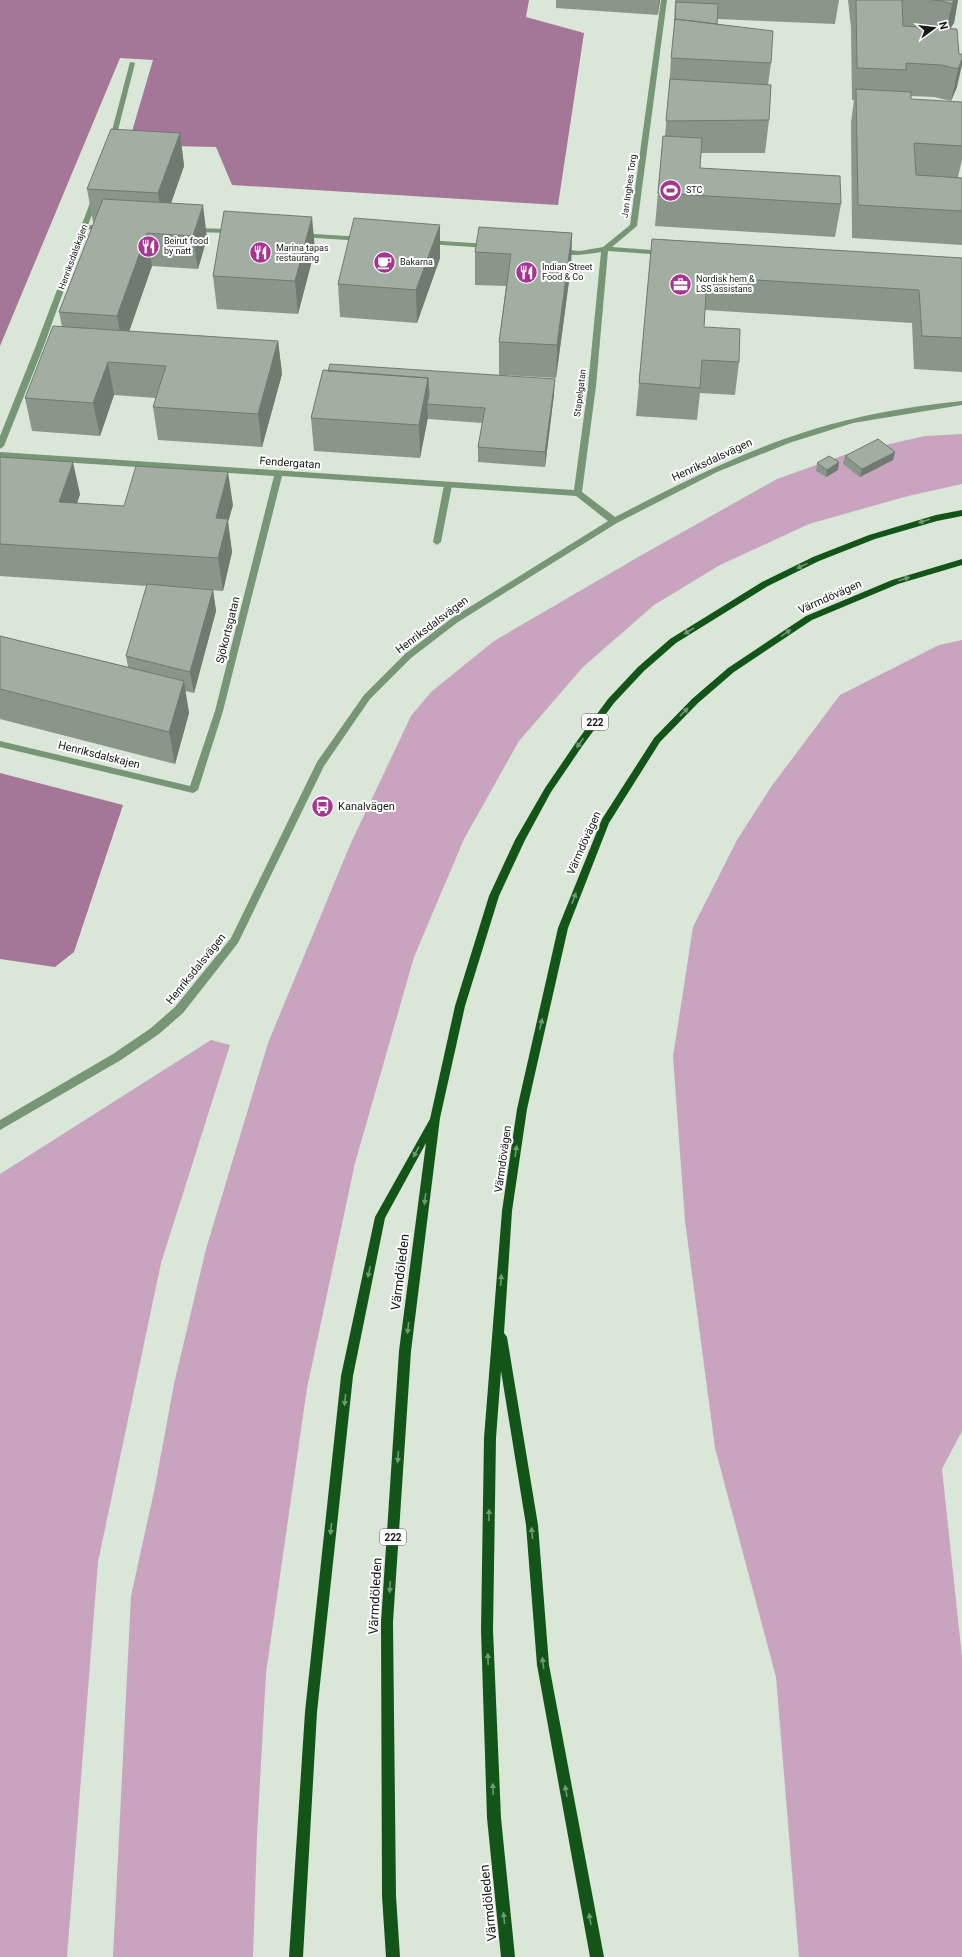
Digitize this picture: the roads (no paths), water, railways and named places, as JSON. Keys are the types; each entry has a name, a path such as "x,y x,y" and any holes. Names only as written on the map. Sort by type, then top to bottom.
{"main road":[{"name":"222","path":"435,1118 460,1006 494,896 520,840 548,790 611,701 641,669 674,641 765,584 816,560 872,537 936,518 962,513"},
{"name":"Värmdövägen","path":"498,1319 507,1211 522,1109 563,928 584,870 605,822 657,740 695,701 731,670 809,618 895,582 962,562"},
{"path":"296,1957 311,1712 347,1376 380,1217 435,1118"},
{"name":"Värmdöleden","path":"393,1957 389,1896 387,1622 405,1351 435,1118"},
{"path":"498,1319 532,1525 543,1665 597,1957"},
{"name":"Värmdöleden","path":"498,1319 490,1438 487,1630 494,1818 508,1957"}],"street":[{"name":"Jan Inghes Torg","path":"605,249 633,226 664,0"},
{"path":"110,150 132,63"},
{"name":"Henriksdalskajen","path":"0,446 39,348 99,185"},
{"path":"84,227 113,228"},
{"path":"188,230 243,231"},
{"path":"290,234 369,239"},
{"path":"415,242 494,247"},
{"path":"549,250 580,253 605,249 675,254"},
{"name":"Stapelgatan","path":"578,493 592,386 605,249"},
{"name":"Henriksdalsvägen","path":"0,1124 116,1057 155,1031 179,1010 235,940 320,764 367,697 408,656 455,620 614,521 714,470 786,441 852,421 924,408 962,403"},
{"name":"Fendergatan","path":"0,455 578,493"},
{"name":"Sjökortsgatan","path":"193,790 219,711 278,474"},
{"path":"437,542 448,485"},
{"path":"578,493 614,521"},
{"name":"Henriksdalskajen","path":"0,744 193,790"}],"place":[{"name":"STC","path":"670,190"},
{"name":"Beirut food by natt","path":"148,246"},
{"name":"Marina tapas restaurang","path":"261,253"},
{"name":"Bakarna","path":"384,262"},
{"name":"Indian Street Food & Co","path":"526,272"},
{"name":"Nordisk hem & LSS assistans","path":"681,284"},
{"name":"Kanalvägen","path":"323,806"}]}
